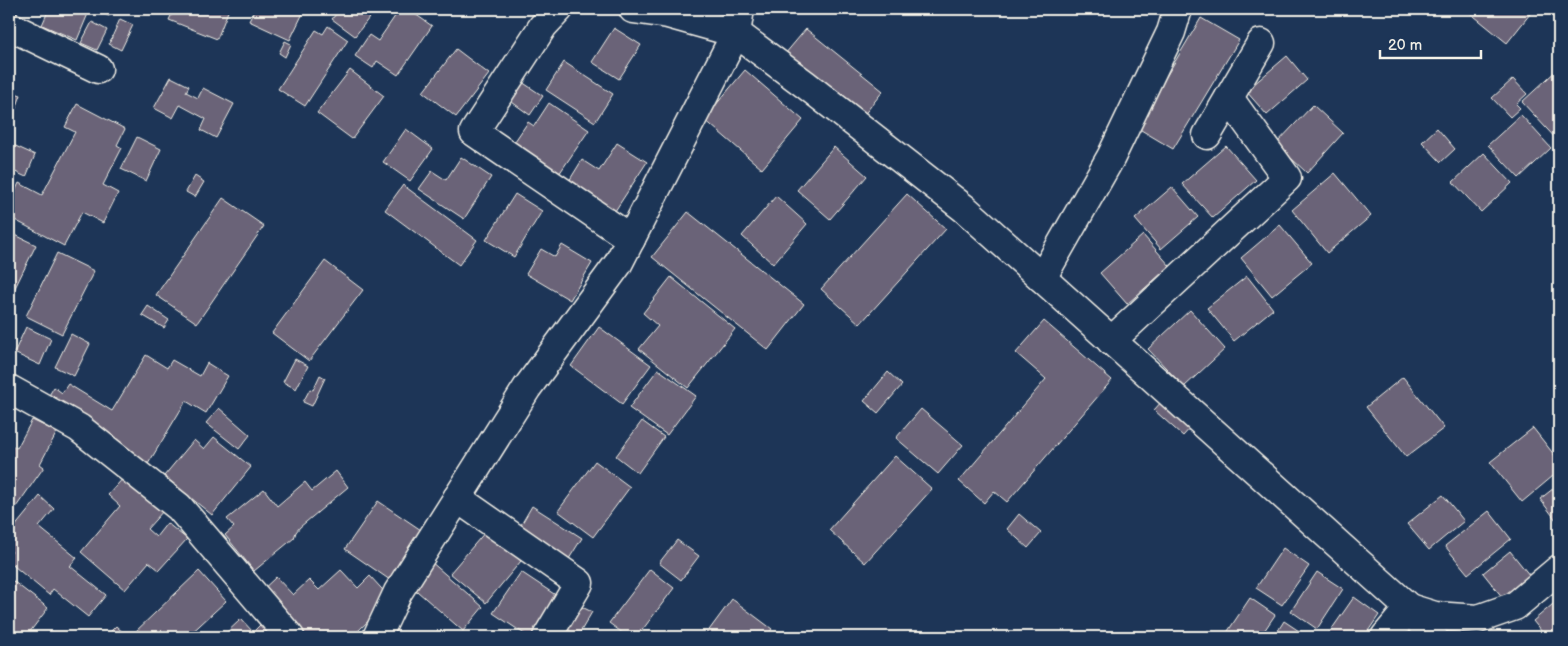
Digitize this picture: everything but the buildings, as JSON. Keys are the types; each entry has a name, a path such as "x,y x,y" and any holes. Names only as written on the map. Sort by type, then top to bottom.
{"street":[{"path":"559,9 543,26 474,132 632,239"},
{"path":"633,9 738,21 814,91 965,209 1409,608 1433,637"},
{"path":"1042,278 1111,156 1171,32 1178,9"},
{"path":"377,637 398,592 527,388 618,264 738,21"},
{"path":"11,33 98,70"},
{"path":"1207,135 1261,43"},
{"path":"1111,341 1287,178 1229,98"},
{"path":"9,389 80,428 179,508 290,637"},
{"path":"458,498 579,584 547,637"},
{"path":"1409,608 1435,616 1478,618 1515,606 1559,568"},
{"path":"1385,637 1409,608"}]}
